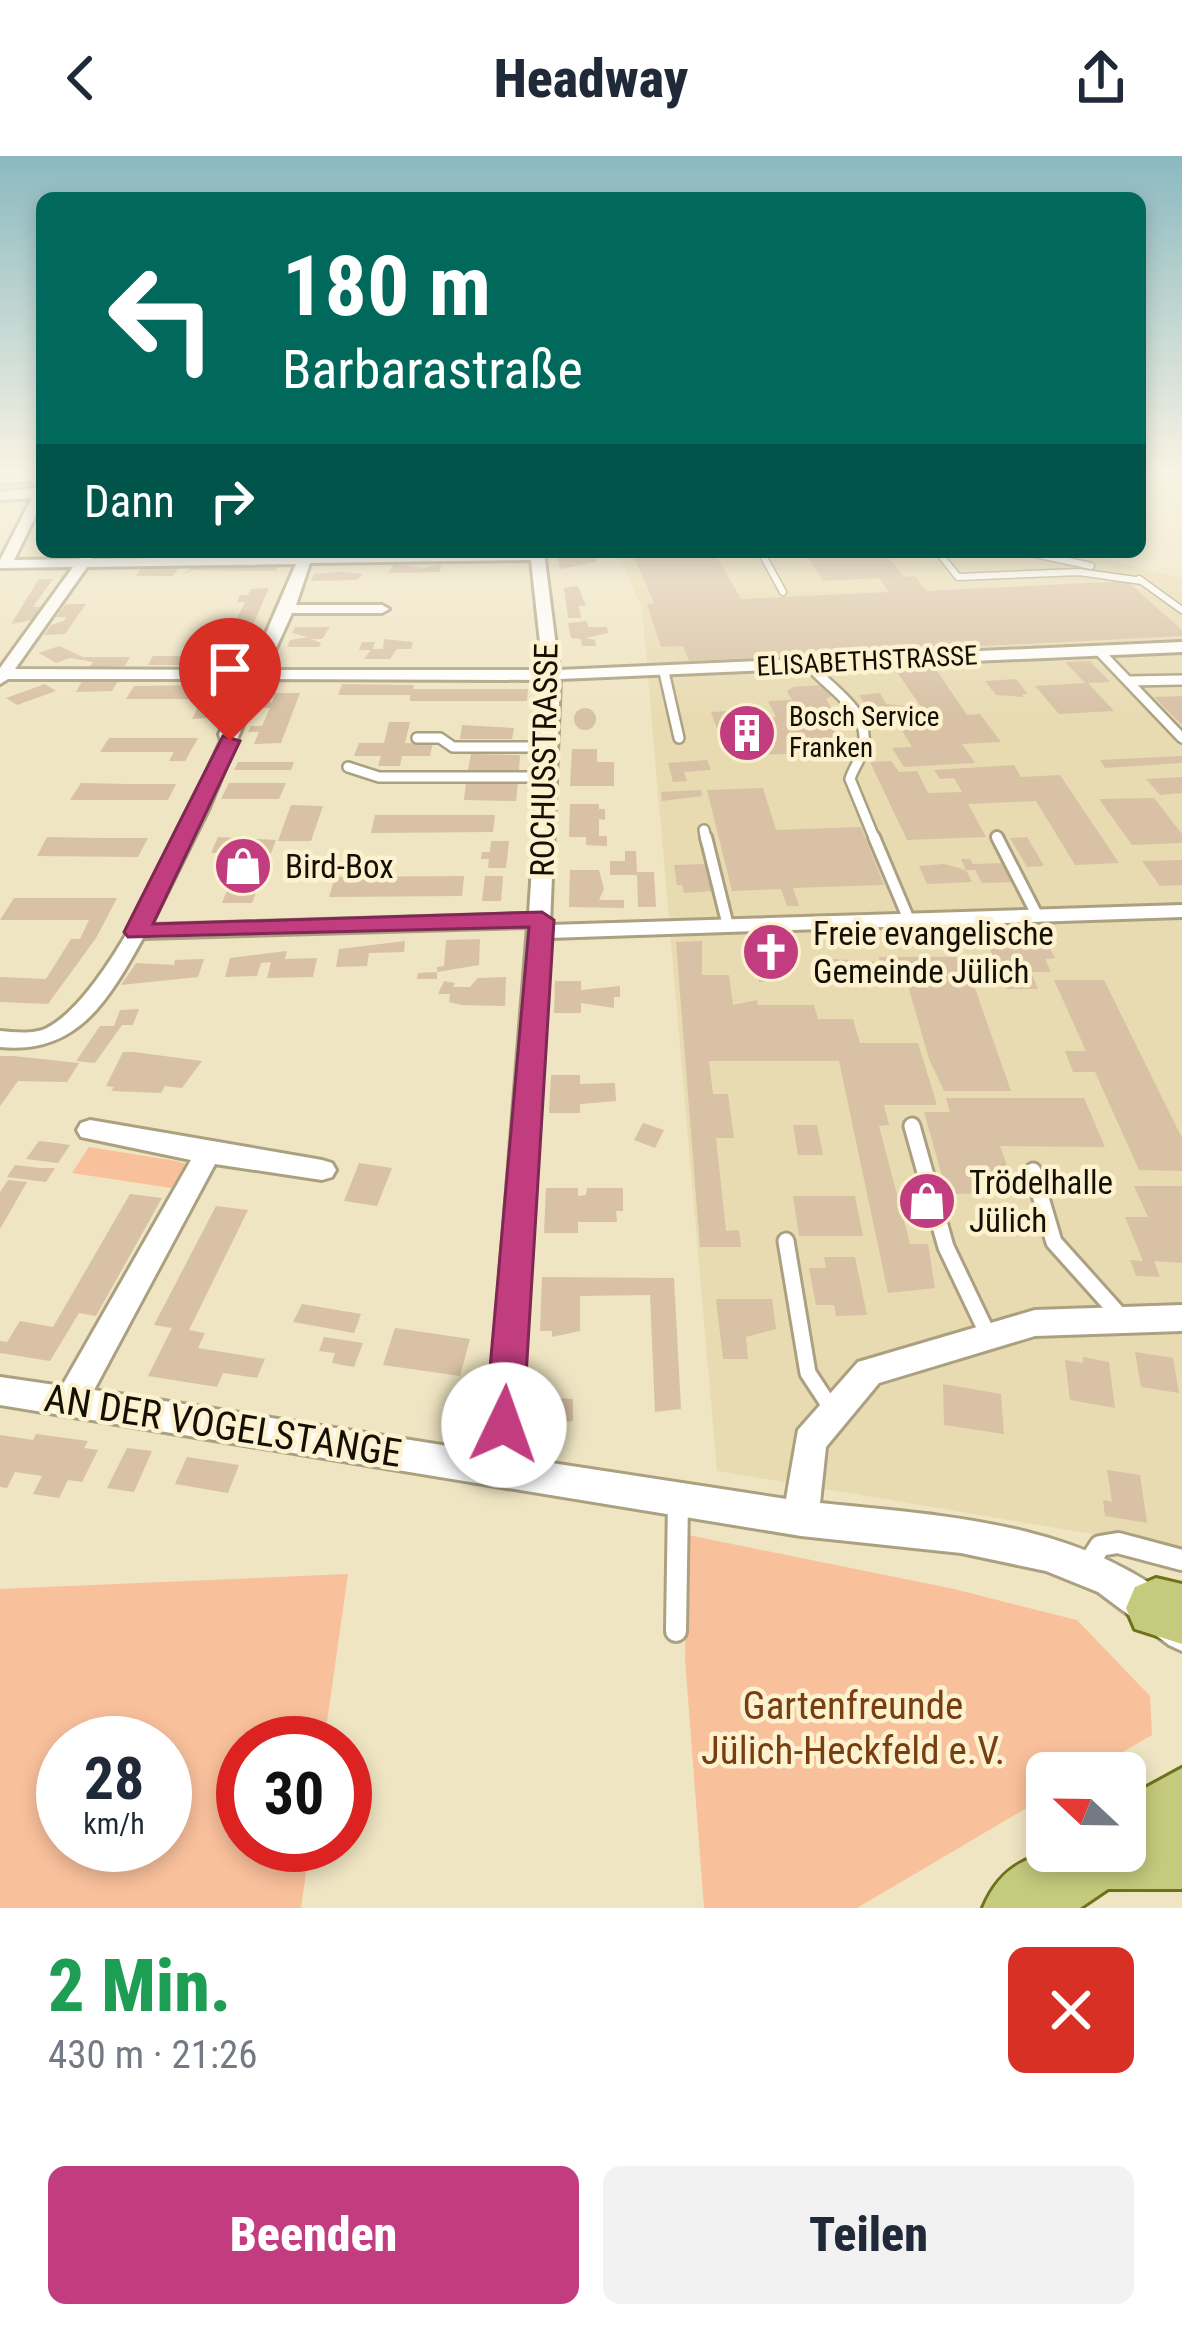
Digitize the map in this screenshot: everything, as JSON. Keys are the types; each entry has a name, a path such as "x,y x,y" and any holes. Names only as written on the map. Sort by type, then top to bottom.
{"main road":[{"path":"1146,1824 1182,1801"},
{"path":"1146,1852 1182,1855"},
{"path":"1018,1908 1073,1872"}],"street":[{"path":"3,563 196,558"},
{"path":"0,1039 53,1036 78,1017 137,932 230,741 227,734 305,558"},
{"name":"ROCHUSSTRASSE","path":"501,1472 549,777 552,675 537,558"},
{"path":"2,676 86,559"},
{"path":"286,609 382,609"},
{"name":"ELISABETHSTRASSE","path":"2,676 552,675 1182,647"},
{"path":"137,932 728,926 1182,911"},
{"path":"89,1130 322,1170"},
{"path":"71,1401 208,1153"},
{"path":"801,1519 810,1441 869,1372 1035,1324 1182,1318"},
{"name":"AN DER VOGELSTANGE","path":"0,1391 324,1439 801,1519 973,1539 1086,1567 1176,1604"}],"lane":[{"path":"764,558 782,592"},
{"path":"943,558 958,577 1079,572 1142,581"},
{"path":"1050,558 1142,581 1182,610"},
{"path":"1099,651 1182,738"},
{"path":"808,664 814,675 836,685 856,716 864,744 850,778 909,920"},
{"path":"664,672 679,738"},
{"path":"1128,682 1182,680"},
{"path":"417,738 440,739 453,747 549,747"},
{"path":"348,766 379,777 549,777"},
{"path":"704,830 728,926"},
{"path":"998,836 1037,916"},
{"path":"913,1126 946,1247 989,1337"},
{"path":"1033,1171 1054,1242 1124,1320"},
{"path":"786,1241 808,1372 834,1413"},
{"path":"676,1631 678,1500"},
{"path":"1086,1567 1100,1546 1118,1544 1176,1604"}],"shaded area":[{"path":"621,558 1100,558 1182,578 1182,1549 717,1471 642,609"}],"green space":[{"path":"89,1147 186,1164 171,1188 72,1173"},
{"name":"Gartenfreunde Jülich-Heckfeld e.V.","path":"688,1535 954,1589 1077,1620 1150,1696 1152,1735 1122,1752 1026,1752 1026,1808 857,1908 704,1908 685,1659"},
{"path":"348,1574 328,1716 216,1716 216,1872 306,1872 301,1908 0,1908 0,1589"}],"building":[{"path":"558,558 595,558 596,562 560,569"},
{"path":"635,558 717,558 741,599 889,592 879,578 823,581 809,558 889,558 904,577 915,576 926,591 1127,581 1182,630 1182,636 689,661 683,646 661,647 647,604 654,603"},
{"path":"280,563 276,571 192,570 183,575 195,564"},
{"path":"394,564 424,568 441,564 440,572 389,573"},
{"path":"143,565 180,565 173,576 136,576"},
{"path":"314,574 363,574 357,580 311,581"},
{"path":"39,579 53,579 33,607 43,607 33,620 11,624"},
{"path":"578,586 586,606 579,606 581,618 568,618 564,588"},
{"path":"269,588 251,629 232,629 245,602 237,602 240,595"},
{"path":"66,604 86,604 65,634 44,635 51,625 64,621 66,617 56,617"},
{"path":"587,621 588,627 607,627 608,633 586,638 595,640 596,646 582,646 581,639 571,638 568,623"},
{"path":"295,627 330,627 322,639 311,639 321,643 319,647 287,647 290,640 308,637 292,633"},
{"path":"384,639 413,642 411,649 397,649 390,659 364,659 371,650 359,650 362,642 375,642 373,649 383,649"},
{"path":"59,646 83,657 130,657 125,666 90,667 93,662 70,658 56,663 39,653"},
{"path":"153,656 249,656 245,665 148,665"},
{"path":"1090,661 1110,682 1088,683 1114,711 1059,714 1035,686 1085,683 1065,662"},
{"path":"935,668 967,715 980,714 1001,742 962,744 975,763 904,767 892,748 912,747 887,706 867,707 859,695 880,693 886,704 922,708 896,671"},
{"path":"1016,679 1028,694 1024,697 996,695 985,681"},
{"path":"82,681 118,681 112,691 76,692"},
{"path":"45,684 56,691 17,705 6,698"},
{"path":"342,684 528,689 527,701 410,701 410,695 338,695"},
{"path":"223,685 206,718 192,719 202,699 126,699 134,686"},
{"path":"793,687 828,687 832,696 826,699 835,714 826,714 847,752 727,756 711,712 764,709 767,718 776,717 768,701 792,700 787,691"},
{"path":"275,693 300,693 281,743 254,744 259,732 248,732 251,726 262,726 270,708 259,708 261,702 272,702"},
{"path":"1182,696 1182,725 1154,697"},
{"path":"585,708 596,719 585,730 574,719"},
{"path":"389,722 410,722 405,743 433,743 430,756 402,756 400,766 378,766 381,756 354,756 359,743 384,743"},
{"path":"462,725 514,728 512,739 460,739"},
{"path":"109,738 198,738 185,761 169,761 174,752 100,752"},
{"path":"572,749 597,749 597,762 614,762 614,786 570,786"},
{"path":"471,754 520,755 519,770 468,770"},
{"path":"1182,756 1182,763 1105,768 1100,760"},
{"path":"707,760 711,770 684,772 687,781 673,782 668,763"},
{"path":"891,761 899,772 917,771 928,793 962,792 954,778 940,779 934,770 1014,765 1021,777 1060,775 1119,863 1075,865 1036,801 968,804 986,837 907,840 870,762"},
{"path":"238,762 294,762 291,770 234,770"},
{"path":"1182,777 1182,793 1160,795 1146,779"},
{"path":"81,783 176,784 168,800 70,800"},
{"path":"229,783 286,783 279,799 221,799"},
{"path":"466,783 518,783 516,801 464,800"},
{"path":"763,788 776,830 861,827 884,885 793,888 799,906 787,906 781,889 732,891 707,790"},
{"path":"701,790 702,796 662,801 661,792"},
{"path":"1154,798 1182,834 1182,843 1132,845 1099,799"},
{"path":"570,804 599,804 599,809 605,809 605,820 599,819 599,836 607,836 607,846 586,845 586,837 569,837"},
{"path":"291,805 323,806 311,841 278,841"},
{"path":"375,815 495,815 493,832 371,833"},
{"path":"47,837 148,838 138,857 37,856"},
{"path":"218,837 276,840 252,903 222,903 242,853 211,853"},
{"path":"1027,837 1044,866 1027,867 1010,838"},
{"path":"491,841 509,841 506,868 488,868 489,859 481,859 482,852 490,852"},
{"path":"625,851 636,851 637,875 610,875 610,861 625,861"},
{"path":"961,859 973,864 1005,863 1015,882 982,883"},
{"path":"1182,860 1182,885 1160,886 1142,861"},
{"path":"707,864 713,891 684,893 682,885 677,885 674,865"},
{"path":"944,864 966,870 972,882 927,884 919,866"},
{"path":"570,870 599,870 604,889 599,900 624,900 624,908 569,907"},
{"path":"637,872 654,872 656,907 638,907"},
{"path":"464,876 462,896 329,897 335,877"},
{"path":"485,876 503,876 501,901 482,901"},
{"path":"14,898 117,898 96,938 48,1004 0,1002 0,977 46,979 71,939 80,939 89,920 0,920"},
{"path":"480,939 479,965 437,972 437,967 444,966 446,940"},
{"path":"405,941 404,952 369,953 367,966 336,967 339,949"},
{"path":"702,941 702,975 729,975 733,1005 757,1000 758,1005 814,1005 818,1019 853,1019 860,1043 918,1043 937,1105 884,1105 889,1125 879,1126 910,1244 928,1244 935,1288 888,1293 839,1061 709,1061 713,1094 728,1094 734,1138 716,1138 726,1231 739,1230 741,1247 700,1247 676,942"},
{"path":"1049,946 1055,958 1045,959 1051,972 1031,972 1038,989 1006,989 990,949"},
{"path":"753,947 787,947 793,974 777,974 778,982 759,982"},
{"path":"287,951 285,959 317,958 313,977 267,978 271,962 261,963 257,976 225,977 230,958"},
{"path":"879,957 964,957 1011,1091 944,1091 929,1059 907,982 822,983 817,958 880,962"},
{"path":"204,959 198,977 121,985 136,963 174,965 175,960"},
{"path":"437,972 437,979 417,979 418,973"},
{"path":"506,977 505,1006 461,1005 449,1002 450,994 438,994 444,981 455,983 453,987 470,987 478,978"},
{"path":"1054,980 1104,980 1182,1138 1182,1171 1139,1170 1095,1072 1073,1072 1065,1051 1086,1051"},
{"path":"555,981 581,981 581,990 620,986 620,997 614,997 614,1008 581,1003 581,1013 554,1013"},
{"path":"139,1009 133,1025 122,1025 95,1063 76,1061 100,1026 114,1026 120,1010"},
{"path":"123,1052 202,1061 182,1088 165,1086 161,1093 111,1091 114,1087 106,1086"},
{"path":"0,1056 79,1063 67,1082 18,1081 0,1106"},
{"path":"551,1075 580,1075 580,1084 615,1083 616,1101 580,1104 580,1113 549,1113"},
{"path":"946,1098 1084,1098 1105,1147 1000,1146 1017,1193 947,1194 924,1112 950,1112"},
{"path":"643,1123 664,1130 655,1148 634,1140"},
{"path":"793,1125 817,1125 823,1155 798,1155"},
{"path":"39,1141 70,1145 58,1163 26,1159"},
{"path":"359,1163 392,1168 377,1206 344,1201"},
{"path":"15,1165 55,1168 46,1182 7,1177"},
{"path":"8,1180 27,1182 0,1229 0,1192"},
{"path":"1134,1186 1182,1186 1182,1263 1154,1261 1160,1277 1136,1276 1130,1260 1143,1261 1125,1217 1148,1217"},
{"path":"546,1188 578,1188 578,1196 586,1195 587,1188 623,1188 623,1211 616,1211 617,1222 578,1222 578,1233 544,1233"},
{"path":"130,1194 162,1198 96,1316 79,1313 50,1361 0,1353 0,1341 7,1342 20,1321 53,1327"},
{"path":"793,1196 855,1196 863,1236 799,1236"},
{"path":"216,1206 248,1210 189,1330 205,1333 198,1348 265,1359 257,1378 223,1373 217,1387 148,1376 172,1328 154,1325"},
{"path":"824,1257 855,1257 867,1315 836,1316 834,1305 816,1305 809,1268 826,1268"},
{"path":"542,1277 674,1278 681,1409 655,1412 650,1295 580,1296 580,1331 552,1337 552,1331 540,1331"},
{"path":"716,1299 772,1299 776,1329 746,1337 748,1359 723,1359"},
{"path":"302,1304 361,1314 354,1333 293,1322"},
{"path":"395,1328 470,1339 460,1376 383,1365"},
{"path":"324,1337 363,1343 354,1367 332,1363 335,1353 319,1351"},
{"path":"1135,1352 1173,1358 1179,1393 1141,1387"},
{"path":"1083,1357 1109,1362 1115,1408 1070,1400 1065,1360 1083,1363"},
{"path":"943,1384 1001,1394 1004,1434 944,1425"},
{"path":"537,1397 573,1399 573,1421 536,1426"},
{"path":"36,1434 88,1441 84,1448 98,1450 82,1482 68,1480 59,1498 33,1494 42,1476 15,1472 7,1488 0,1487 0,1435 33,1440"},
{"path":"127,1448 152,1451 134,1492 107,1488"},
{"path":"187,1457 239,1465 228,1493 175,1484"},
{"path":"1107,1470 1140,1475 1147,1523 1105,1516 1103,1500 1112,1502"}],"place":[{"name":"Bosch Service Franken","path":"747,733"},
{"name":"Bird-Box","path":"243,866"},
{"name":"Freie evangelische Gemeinde Jülich","path":"771,952"},
{"name":"Trödelhalle Jülich","path":"927,1201"}],"route":[{"path":"230,741 137,932 470,918 542,920 504,1425"}]}
